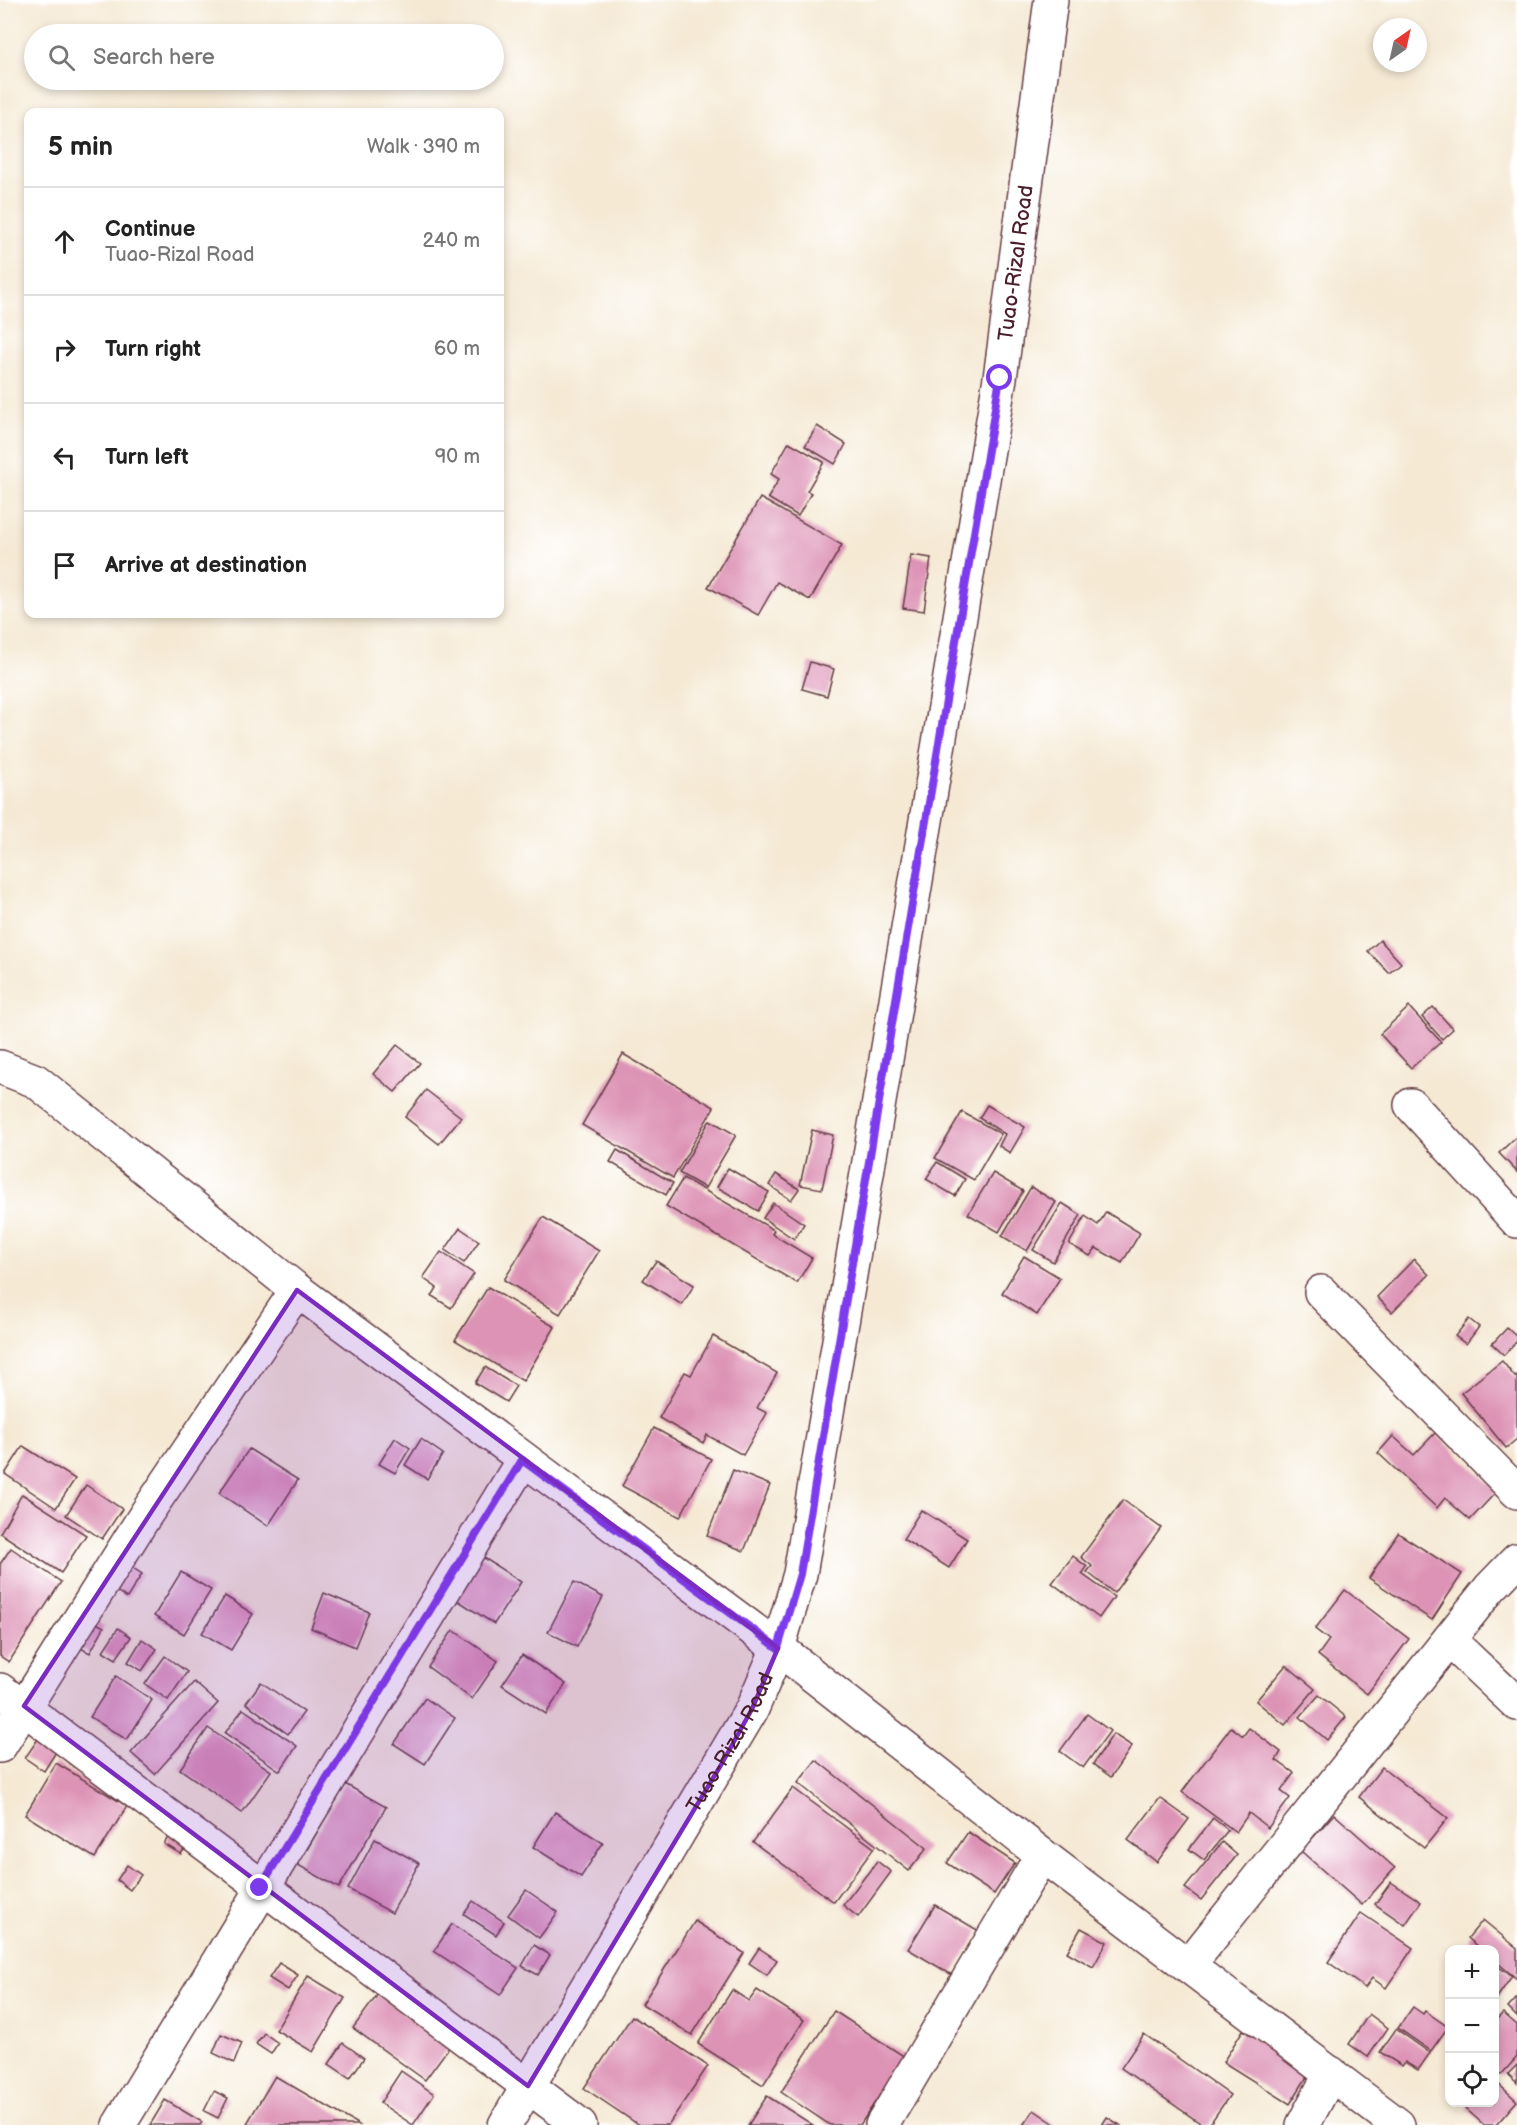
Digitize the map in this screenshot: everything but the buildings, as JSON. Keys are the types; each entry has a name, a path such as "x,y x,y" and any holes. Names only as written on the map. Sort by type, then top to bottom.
{"street":[{"name":"Tuao-Rizal Road","path":"505,2125 721,1765 752,1709 778,1648 800,1574 1000,378 1051,0"},
{"path":"0,1067 36,1081 297,1290 522,1460 778,1648 1042,1855 1398,2125"},
{"path":"1411,1105 1517,1221"},
{"path":"0,1746 12,1698 146,1514 297,1290"},
{"path":"1321,1292 1517,1492"},
{"path":"119,2125 260,1888 522,1460"},
{"path":"1189,1965 1490,1588 1517,1560"},
{"path":"1449,1640 1517,1704"},
{"path":"12,1698 260,1888 580,2125"},
{"path":"882,2125 1042,1855"},
{"path":"1303,2125 1331,2073"}],"highlighted area":[{"path":"297,1290 778,1648 752,1709 721,1765 528,2086 24,1706"}],"route":[{"path":"260,1888 522,1460 778,1648 800,1574 1000,378"}]}
